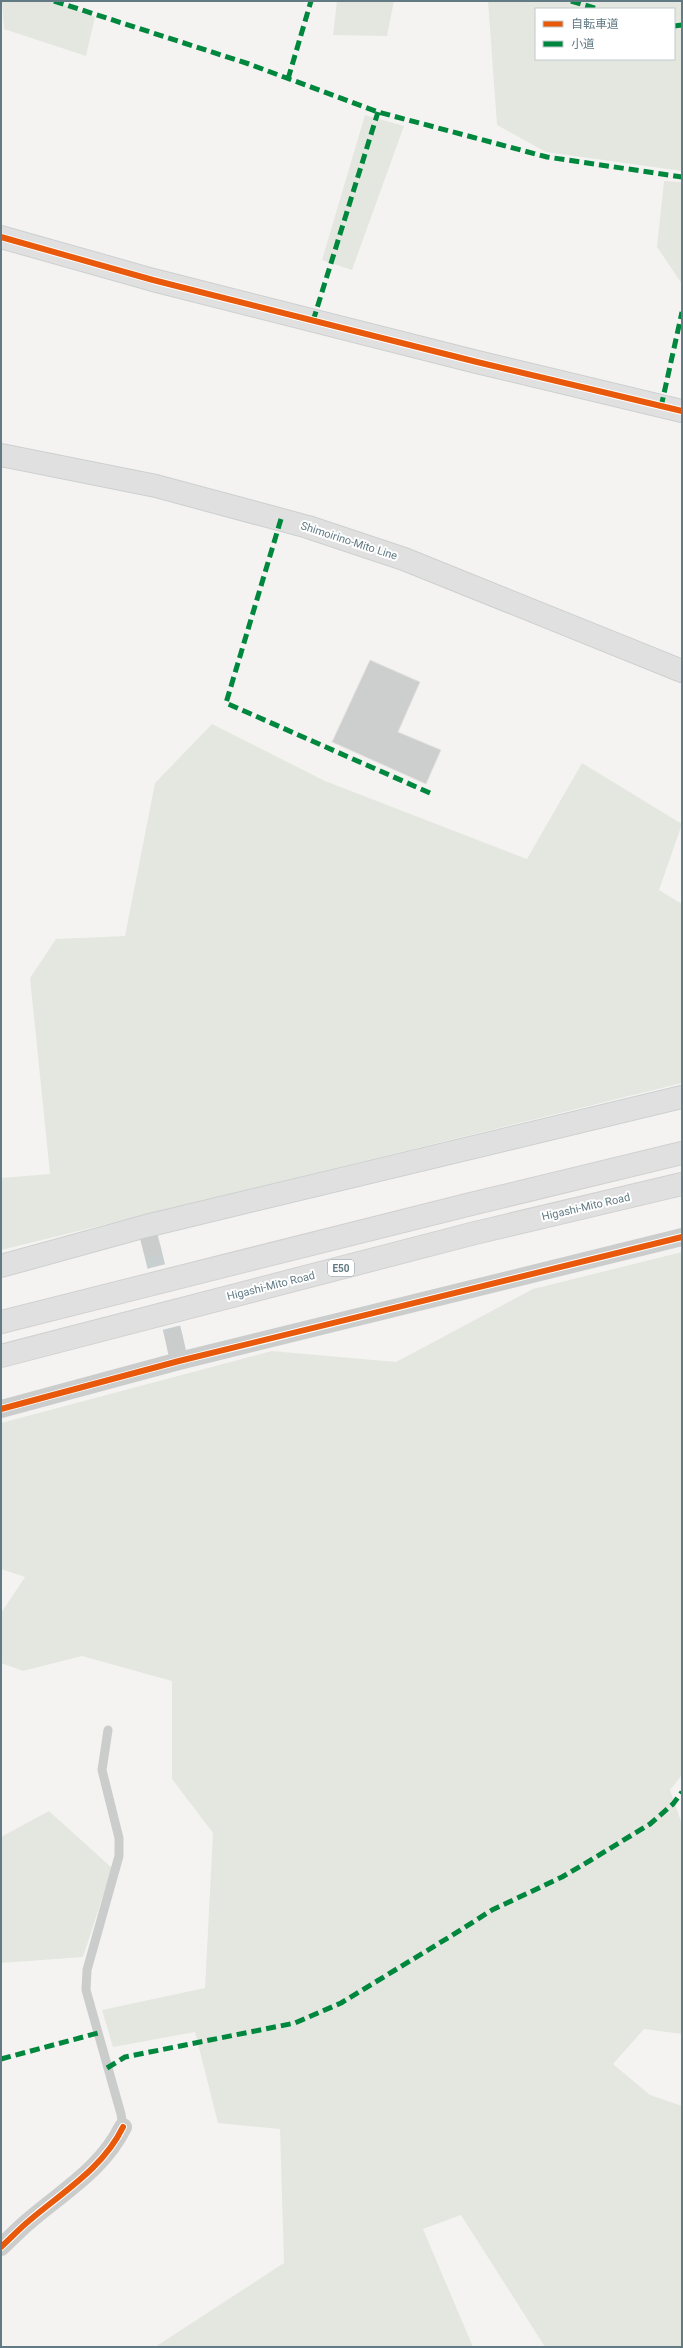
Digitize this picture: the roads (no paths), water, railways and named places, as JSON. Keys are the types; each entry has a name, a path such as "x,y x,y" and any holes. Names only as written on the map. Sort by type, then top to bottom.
{"main road":[{"path":"1,237 160,282 476,362 682,411"},
{"name":"Shimoirino-Mito Line","path":"1,455 156,486 308,527 404,559 682,671"},
{"path":"1,1266 146,1226 682,1097"},
{"path":"1,1322 682,1153"},
{"name":"Higashi-Mito Road","path":"1,1356 475,1233 682,1184"}],"street":[{"path":"146,1226 152,1249"},
{"path":"1,1409 179,1361 682,1237"},
{"path":"174,1338 179,1361"},
{"path":"1,2247 29,2220 102,2159 115,2142 123,2127"}],"lane":[{"path":"108,1730 102,1770 119,1838 119,1856 87,1970 86,1990 121,2114 123,2127"}],"tunnel":[{"path":"152,1249 174,1338"}]}
